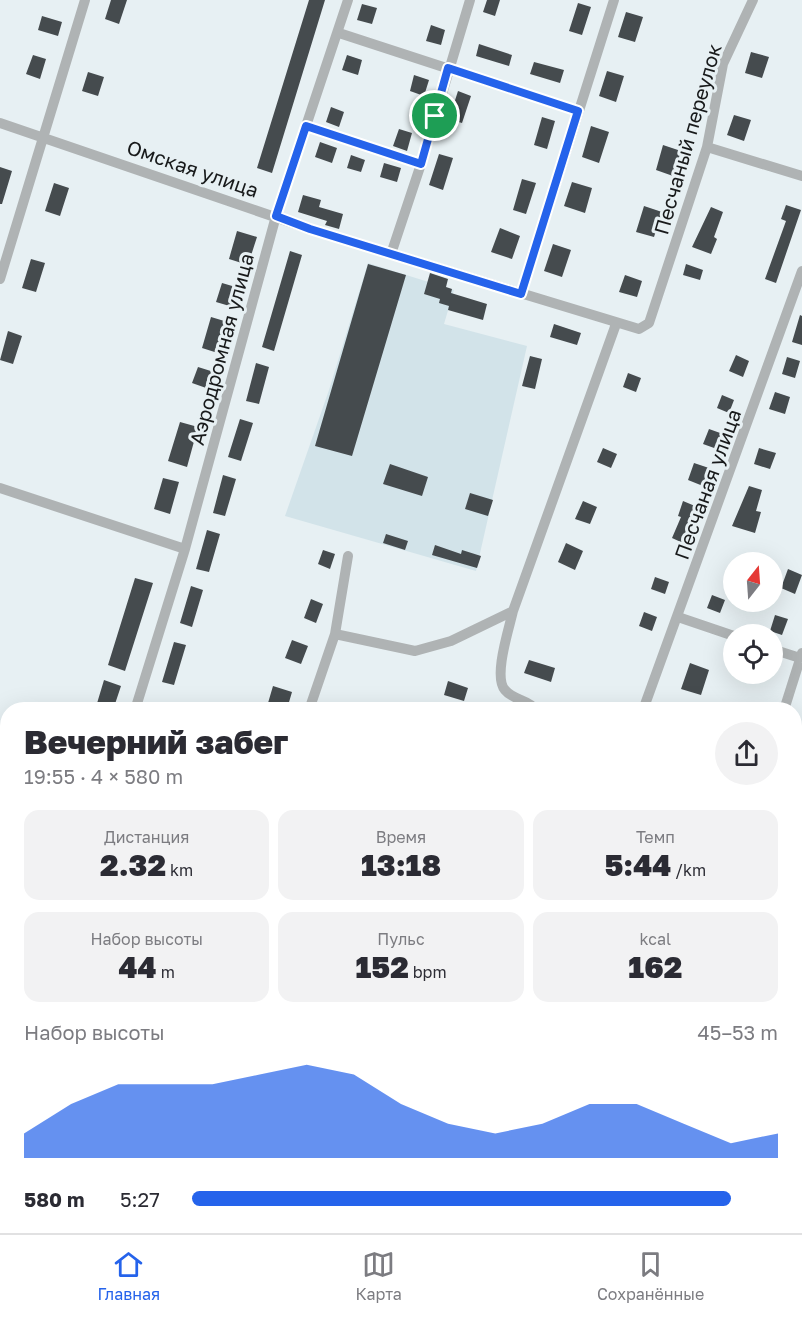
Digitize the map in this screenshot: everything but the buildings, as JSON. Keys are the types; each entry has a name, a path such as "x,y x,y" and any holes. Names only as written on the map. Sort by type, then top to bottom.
{"street":[{"path":"0,279 85,0"},
{"name":"Аэродромная улица","path":"137,702 185,549 276,216 339,33 348,0"},
{"path":"391,254 421,164 470,0"},
{"path":"521,294 614,0"},
{"name":"Песчаный переулок","path":"649,323 707,147 723,64 753,0"},
{"path":"339,33 578,111"},
{"name":"Омская улица","path":"0,123 42,135 310,229 616,324 639,329 649,323"},
{"path":"306,126 421,164"},
{"path":"707,147 802,176"},
{"name":"Песчаная улица","path":"646,702 802,271"},
{"path":"525,702 515,699 502,688 499,675 513,611 616,324"},
{"path":"0,488 185,549"},
{"path":"312,702 335,634 348,556"},
{"path":"335,634 416,651 451,641 513,611"},
{"path":"678,617 723,632"},
{"path":"783,651 801,655 786,702"}],"shaded area":[{"path":"368,263 454,290 444,324 527,346 476,571 285,516 329,390"}],"route":[{"path":"448,68 578,111 521,294 310,229 276,216 306,126 421,164 435,116 448,68"}]}
